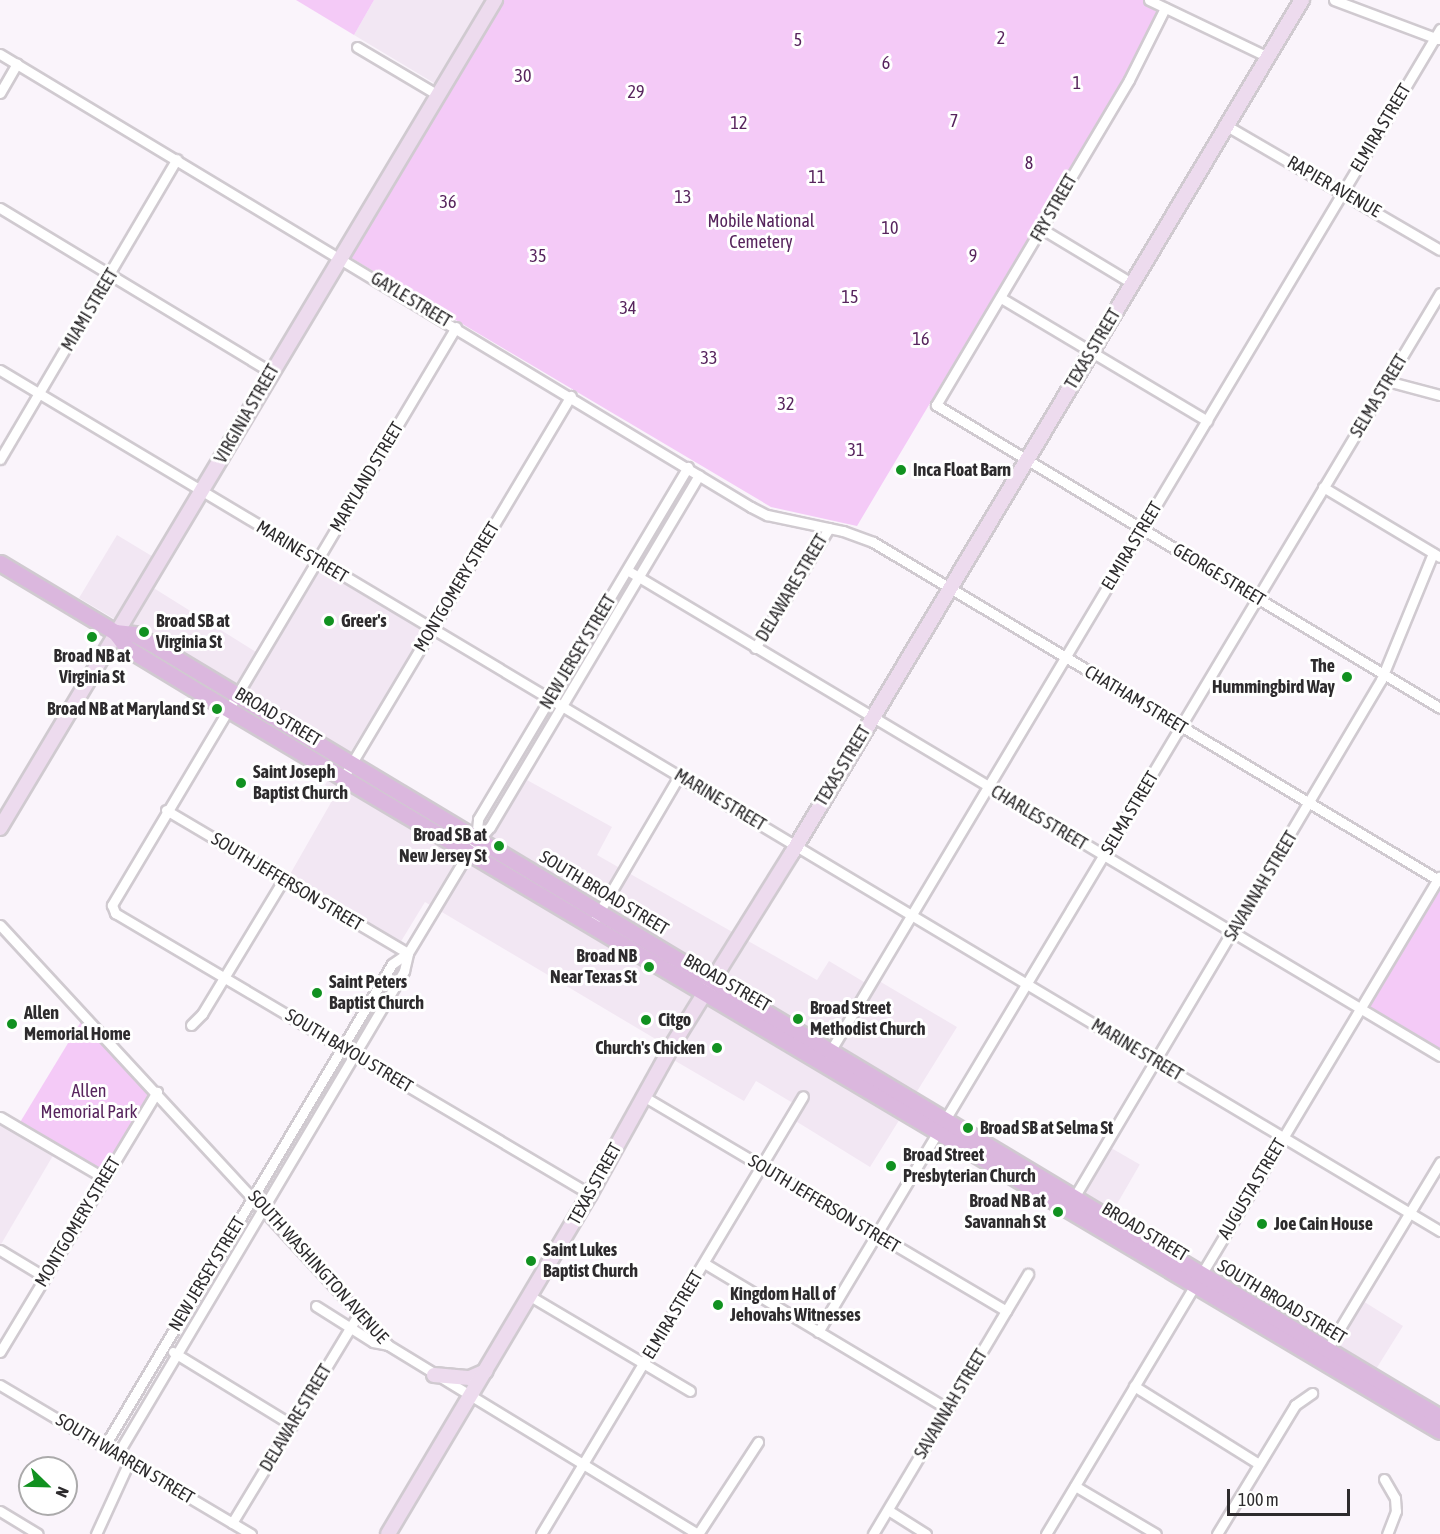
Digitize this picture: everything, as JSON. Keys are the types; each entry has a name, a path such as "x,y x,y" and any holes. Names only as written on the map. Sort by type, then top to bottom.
{"main road":[{"name":"BROAD STREET","path":"0,563 115,632 127,648 227,709 591,926 710,988 827,1057 1324,1356 1440,1431"},
{"name":"SOUTH BROAD STREET","path":"115,632 134,634 236,694 599,912 710,988"},
{"name":"SOUTH BROAD STREET","path":"1324,1356 1440,1417"}],"street":[{"name":"VIRGINIA STREET","path":"0,828 115,632 495,0"},
{"path":"1149,0 1268,57"},
{"name":"TEXAS STREET","path":"388,1534 590,1194 643,1096 796,846 1302,0"},
{"path":"1334,0 1438,35"},
{"name":"FRY STREET","path":"936,405 1129,80 1165,8"},
{"name":"ELMIRA STREET","path":"827,1057 1438,35"},
{"path":"357,47 438,95"},
{"name":"GAYLE STREET","path":"0,54 766,515 829,528"},
{"path":"0,93 17,64"},
{"name":"RAPIER AVENUE","path":"1227,126 1440,250"},
{"name":"MIAMI STREET","path":"0,459 177,159"},
{"path":"0,208 271,372"},
{"path":"1042,229 1132,284"},
{"name":"SELMA STREET","path":"818,1332 1440,293"},
{"path":"1001,298 1207,422"},
{"name":"MARYLAND STREET","path":"112,905 166,810 456,327"},
{"name":"MARINE STREET","path":"0,370 1440,1231"},
{"path":"1387,381 1440,395"},
{"name":"MONTGOMERY STREET","path":"343,778 571,396"},
{"name":"GEORGE STREET","path":"936,405 1440,708"},
{"name":"NEW JERSEY STREET","path":"477,839 478,819 688,467"},
{"name":"NEW JERSEY STREET","path":"117,1455 404,971 408,953 477,839 490,827 699,475"},
{"path":"1323,487 1437,555"},
{"name":"CHATHAM STREET","path":"829,528 873,542 1439,879"},
{"name":"DELAWARE STREET","path":"755,648 829,528"},
{"name":"SAVANNAH STREET","path":"1071,1204 1310,803 1384,674 1437,555"},
{"name":"CHARLES STREET","path":"627,570 1440,1056"},
{"path":"591,926 679,776"},
{"name":"SOUTH JEFFERSON STREET","path":"166,810 408,953"},
{"name":"AUGUSTA STREET","path":"1046,1534 1439,879"},
{"path":"191,1025 224,978 283,880"},
{"path":"540,896 548,882"},
{"name":"SOUTH BAYOU STREET","path":"112,905 115,913 590,1194"},
{"name":"SOUTH WASHINGTON AVENUE","path":"0,925 254,1196 388,1345 582,1466 698,1534"},
{"name":"NEW JERSEY STREET","path":"104,1447 392,964 408,953"},
{"name":"MONTGOMERY STREET","path":"0,1352 157,1092"},
{"name":"SOUTH JEFFERSON STREET","path":"643,1096 1006,1311"},
{"name":"ELMIRA STREET","path":"541,1534 803,1096"},
{"path":"0,1116 104,1178"},
{"path":"280,1153 291,1160"},
{"path":"1324,1356 1440,1162"},
{"path":"0,1250 45,1277"},
{"path":"220,1253 231,1260"},
{"path":"704,1263 948,1409"},
{"name":"SAVANNAH STREET","path":"873,1534 1028,1274"},
{"path":"530,1296 690,1391"},
{"path":"316,1306 373,1342 388,1345"},
{"name":"DELAWARE STREET","path":"232,1523 359,1313"},
{"path":"165,1345 176,1355 292,1425"},
{"path":"434,1375 470,1378 486,1371"},
{"name":"SOUTH WARREN STREET","path":"0,1385 251,1534"},
{"path":"1134,1386 1259,1464"},
{"path":"1217,1534 1295,1405 1312,1393"},
{"path":"698,1534 758,1442"},
{"path":"96,1534 129,1462"},
{"path":"1384,1479 1395,1498 1396,1511 1386,1534"},
{"path":"1075,1486 1156,1534"},
{"path":"888,1510 926,1534"},
{"path":"0,1511 38,1534"}],"shaded area":[{"path":"374,0 489,0 439,86 354,35"},
{"path":"117,535 165,564 152,587 264,657 319,565 425,631 334,779 475,863 527,780 612,827 597,855 817,980 829,961 869,985 874,978 957,1027 870,1167 794,1120 801,1108 756,1081 744,1101 660,1052 664,1044 425,902 400,943 289,876 337,792 325,785 343,754 79,598"},
{"path":"0,1112 58,1147 0,1246"},
{"path":"1106,1145 1140,1164 1108,1219 1074,1200"},
{"path":"1358,1298 1403,1326 1373,1374 1328,1345"}],"green space":[{"path":"296,0 374,0 354,35"},
{"name":"Mobile National Cemetery","path":"501,0 1146,0 1144,4 1157,12 1127,72 857,526 771,507 348,256"},
{"path":"1440,881 1440,1056 1360,1008"},
{"name":"Allen Memorial Park","path":"82,1020 151,1093 103,1173 19,1124"}],"place":[{"name":"Inca Float Barn","path":"901,470"},
{"name":"Greer's","path":"329,621"},
{"name":"Broad SB at Virginia St","path":"144,632"},
{"name":"Broad NB at Virginia St","path":"92,637"},
{"name":"The Hummingbird Way","path":"1347,677"},
{"name":"Broad NB at Maryland St","path":"217,709"},
{"name":"Saint Joseph Baptist Church","path":"241,783"},
{"name":"Broad SB at New Jersey St","path":"499,846"},
{"name":"Broad NB Near Texas St","path":"649,967"},
{"name":"Saint Peters Baptist Church","path":"317,993"},
{"name":"Broad Street Methodist Church","path":"798,1019"},
{"name":"Citgo","path":"646,1020"},
{"name":"Allen Memorial Home","path":"12,1024"},
{"name":"Church's Chicken","path":"717,1048"},
{"name":"Broad SB at Selma St","path":"968,1128"},
{"name":"Broad Street Presbyterian Church","path":"891,1166"},
{"name":"Broad NB at Savannah St","path":"1058,1212"},
{"name":"Joe Cain House","path":"1262,1224"},
{"name":"Saint Lukes Baptist Church","path":"531,1261"},
{"name":"Kingdom Hall of Jehovahs Witnesses","path":"718,1305"}],"park label":[{"name":"2","path":"1001,38"},
{"name":"5","path":"798,40"},
{"name":"6","path":"886,63"},
{"name":"30","path":"523,76"},
{"name":"1","path":"1077,83"},
{"name":"29","path":"636,92"},
{"name":"7","path":"954,121"},
{"name":"12","path":"739,123"},
{"name":"8","path":"1029,163"},
{"name":"11","path":"817,177"},
{"name":"13","path":"683,197"},
{"name":"36","path":"448,202"},
{"name":"10","path":"890,228"},
{"name":"35","path":"538,256"},
{"name":"9","path":"973,256"},
{"name":"15","path":"850,297"},
{"name":"34","path":"628,308"},
{"name":"16","path":"921,339"},
{"name":"33","path":"709,358"},
{"name":"32","path":"786,404"},
{"name":"31","path":"856,450"}]}
